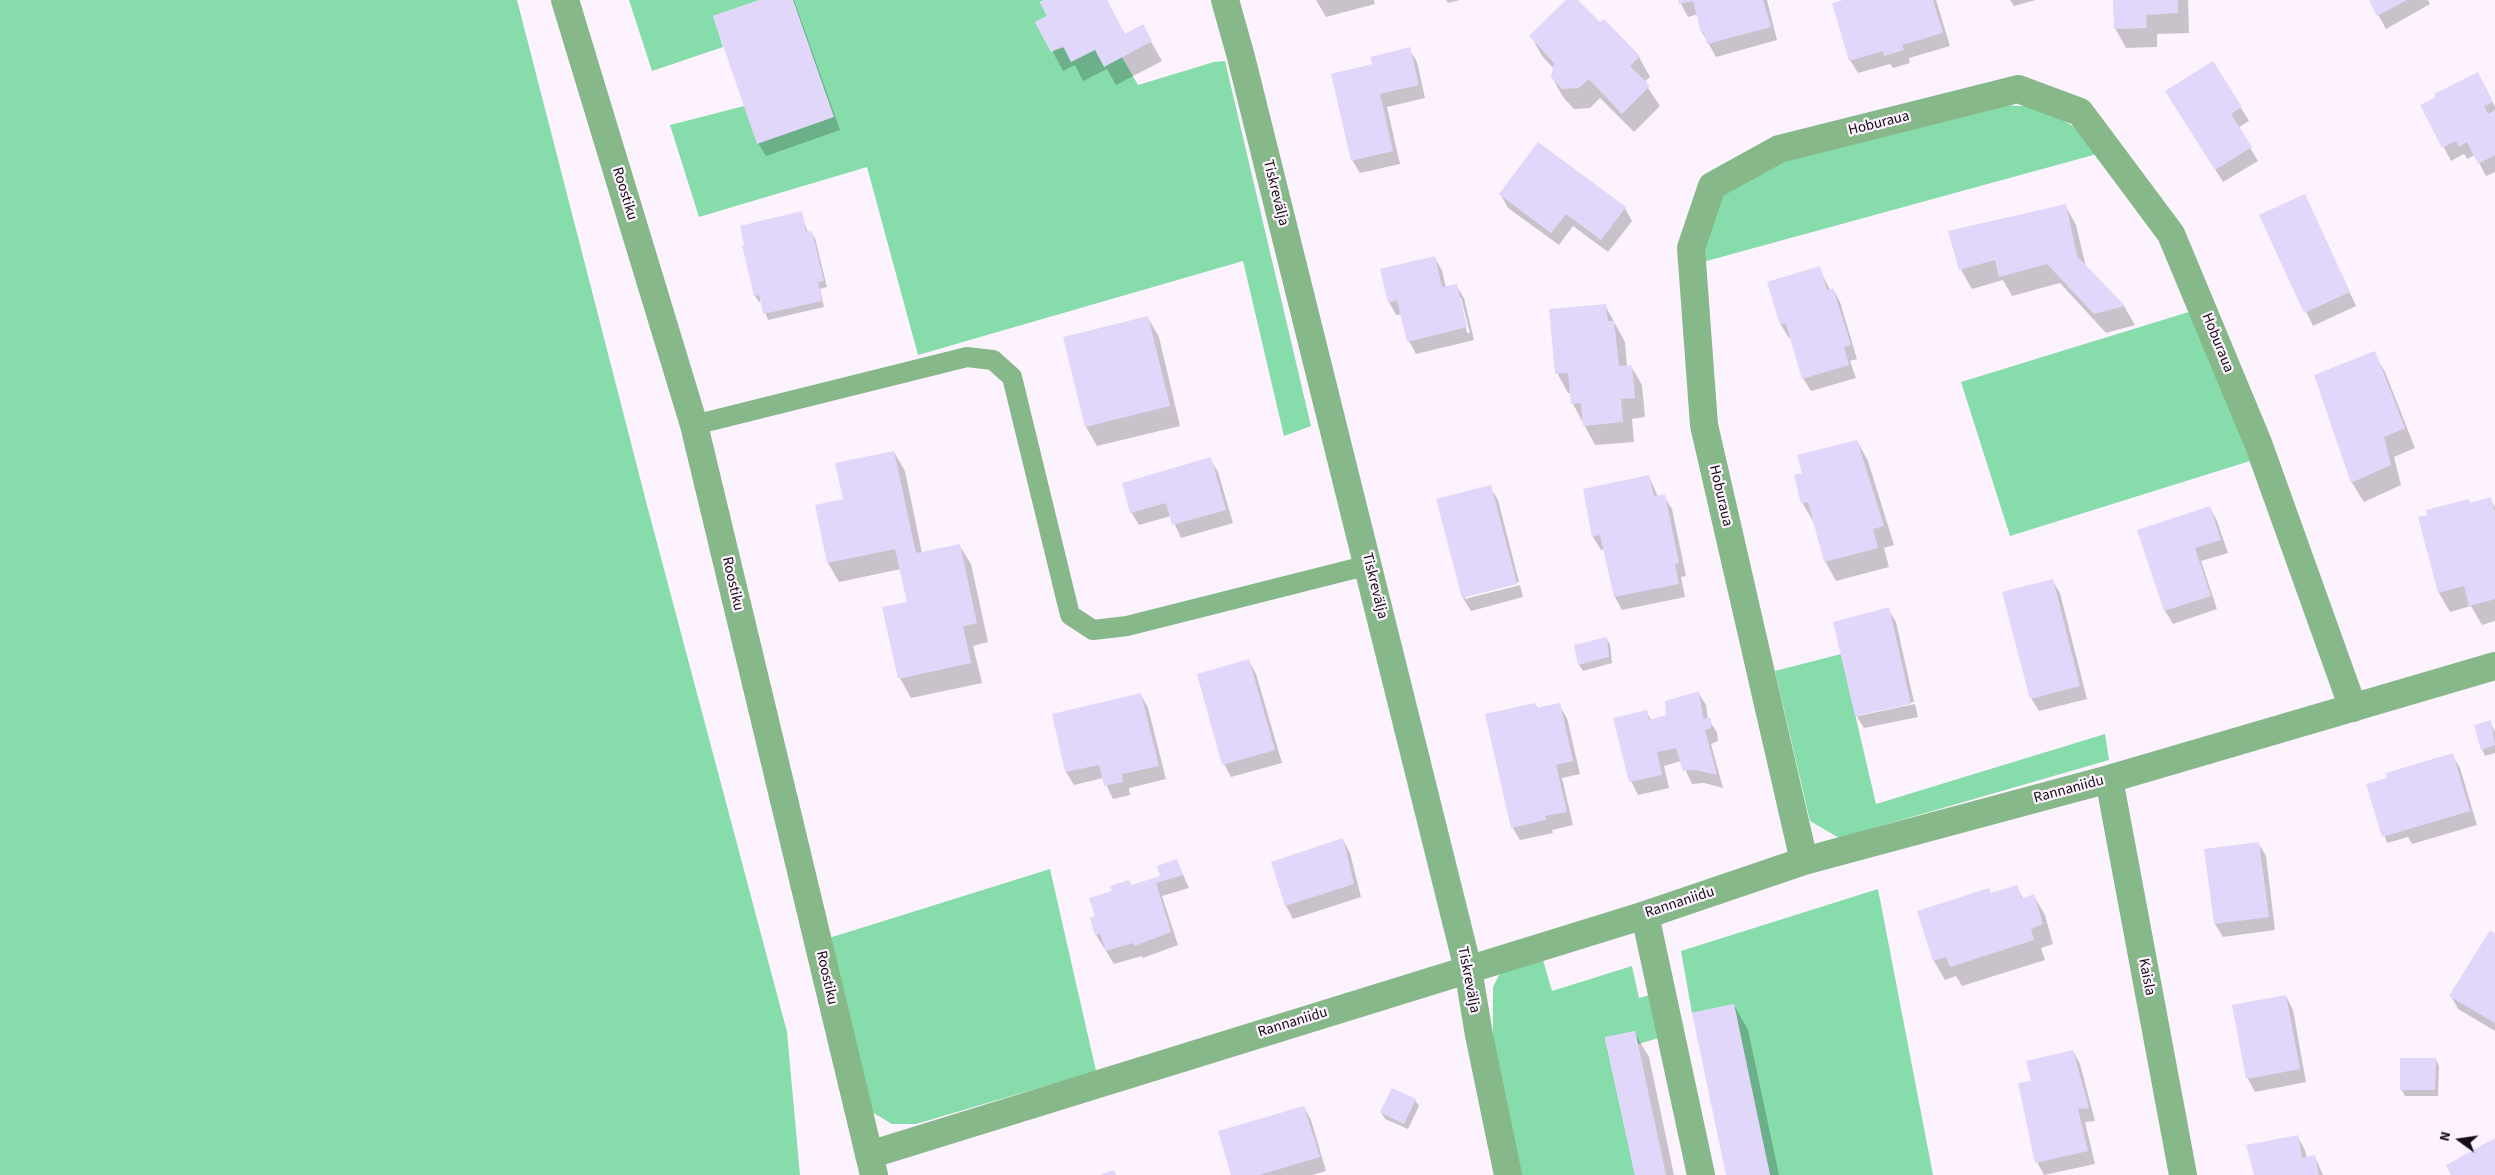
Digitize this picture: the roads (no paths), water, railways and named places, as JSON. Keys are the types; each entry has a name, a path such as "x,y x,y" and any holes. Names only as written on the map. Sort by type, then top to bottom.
{"street":[{"name":"Roostiku","path":"565,0 694,425 871,1165"},
{"name":"Tiskrevälja","path":"1225,0 1369,565 1468,969 1479,1035 1508,1175"},
{"name":"Hoburaua","path":"1804,861 1704,425 1691,248 1712,186 1779,149 2018,89 2080,112 2172,234 2258,443 2353,708"},
{"name":"Rannaniidu","path":"871,1165 1468,969 1645,915 1804,861 2109,779 2495,666"},
{"name":"Kaisla","path":"2109,779 2183,1175"},
{"path":"1645,915 1701,1175"}],"lane":[{"path":"694,425 968,357 993,360 1012,377 1070,615 1093,630 1127,626 1369,565"}]}
